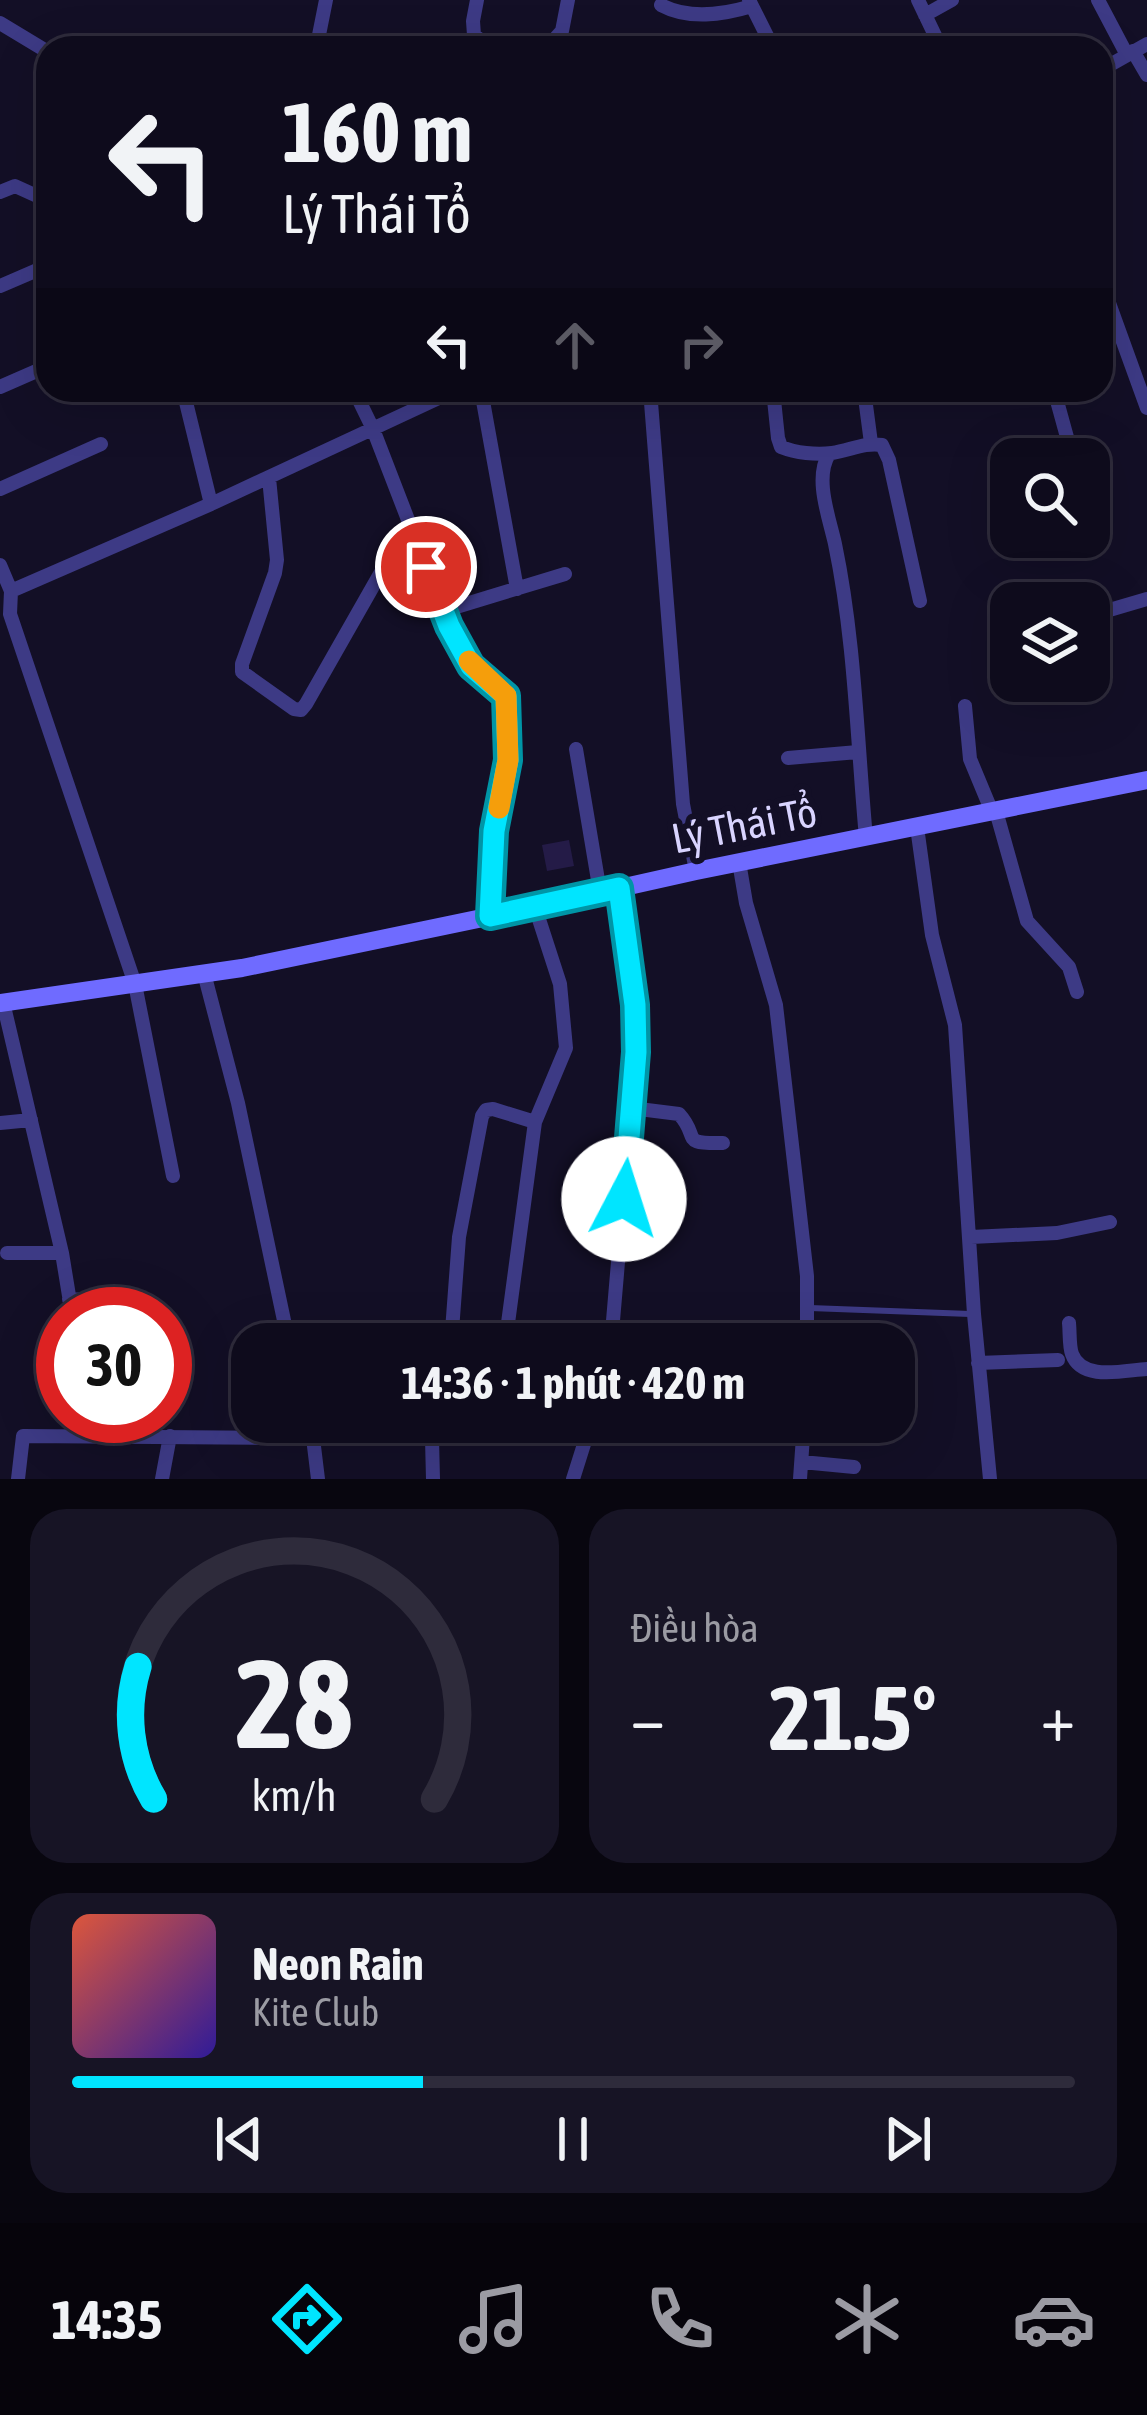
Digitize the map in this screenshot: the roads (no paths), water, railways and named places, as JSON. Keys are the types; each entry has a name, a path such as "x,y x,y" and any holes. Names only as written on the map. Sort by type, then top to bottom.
{"main road":[{"name":"Lý Thái Tổ","path":"2,1003 204,973 1147,780"}],"street":[{"path":"319,36 326,0"},
{"path":"475,36 477,0"},
{"path":"558,36 568,0"},
{"path":"935,36 922,7 952,0"},
{"path":"1098,0 1136,50 1147,75"},
{"path":"661,5 675,12 713,15 750,3 767,36"},
{"path":"0,22 36,44"},
{"path":"0,192 15,186 36,196"},
{"path":"0,286 36,271"},
{"path":"1113,314 1147,408"},
{"path":"0,387 36,371"},
{"path":"186,402 211,504"},
{"path":"360,402 443,611 471,666 506,696 508,760 494,831 490,916"},
{"path":"11,591 430,402"},
{"path":"483,402 517,589"},
{"path":"651,402 683,804 696,871"},
{"path":"774,402 778,438 789,451 829,454 871,443 882,445 920,601"},
{"path":"866,402 871,443"},
{"path":"1057,402 1067,438"},
{"path":"0,488 101,444"},
{"path":"829,454 823,463 824,494 845,591 866,838"},
{"path":"269,478 277,560 242,672 294,710 306,704 409,523"},
{"path":"0,565 11,591 10,614 135,984 173,1176"},
{"path":"443,611 565,574"},
{"path":"1110,610 1147,599"},
{"path":"965,706 970,759 994,811 1027,921 1069,968 1078,992"},
{"path":"576,749 635,1005 636,1052 613,1323"},
{"path":"788,758 858,752"},
{"path":"916,827 932,935 955,1024 990,1479"},
{"path":"739,862 776,1005 808,1323"},
{"path":"508,1323 535,1122 566,1048 560,984 535,908"},
{"path":"204,973 238,1103 285,1323"},
{"path":"2,1003 67,1287"},
{"path":"631,1108 679,1114 698,1144 724,1143"},
{"path":"453,1323 459,1238 482,1116 493,1109 535,1122"},
{"path":"0,1123 31,1120"},
{"path":"971,1237 1057,1233 1110,1222"},
{"path":"7,1253 62,1253"},
{"path":"1069,1323 1072,1355 1080,1366 1091,1372 1147,1369"},
{"path":"978,1364 1058,1360"},
{"path":"192,1436 231,1435"},
{"path":"18,1479 23,1436 36,1436"},
{"path":"162,1479 169,1443"},
{"path":"312,1443 318,1479"},
{"path":"432,1443 433,1479"},
{"path":"573,1479 584,1443"},
{"path":"800,1479 803,1443"},
{"path":"802,1462 854,1467"}],"lane":[{"path":"809,1308 974,1314"}]}
